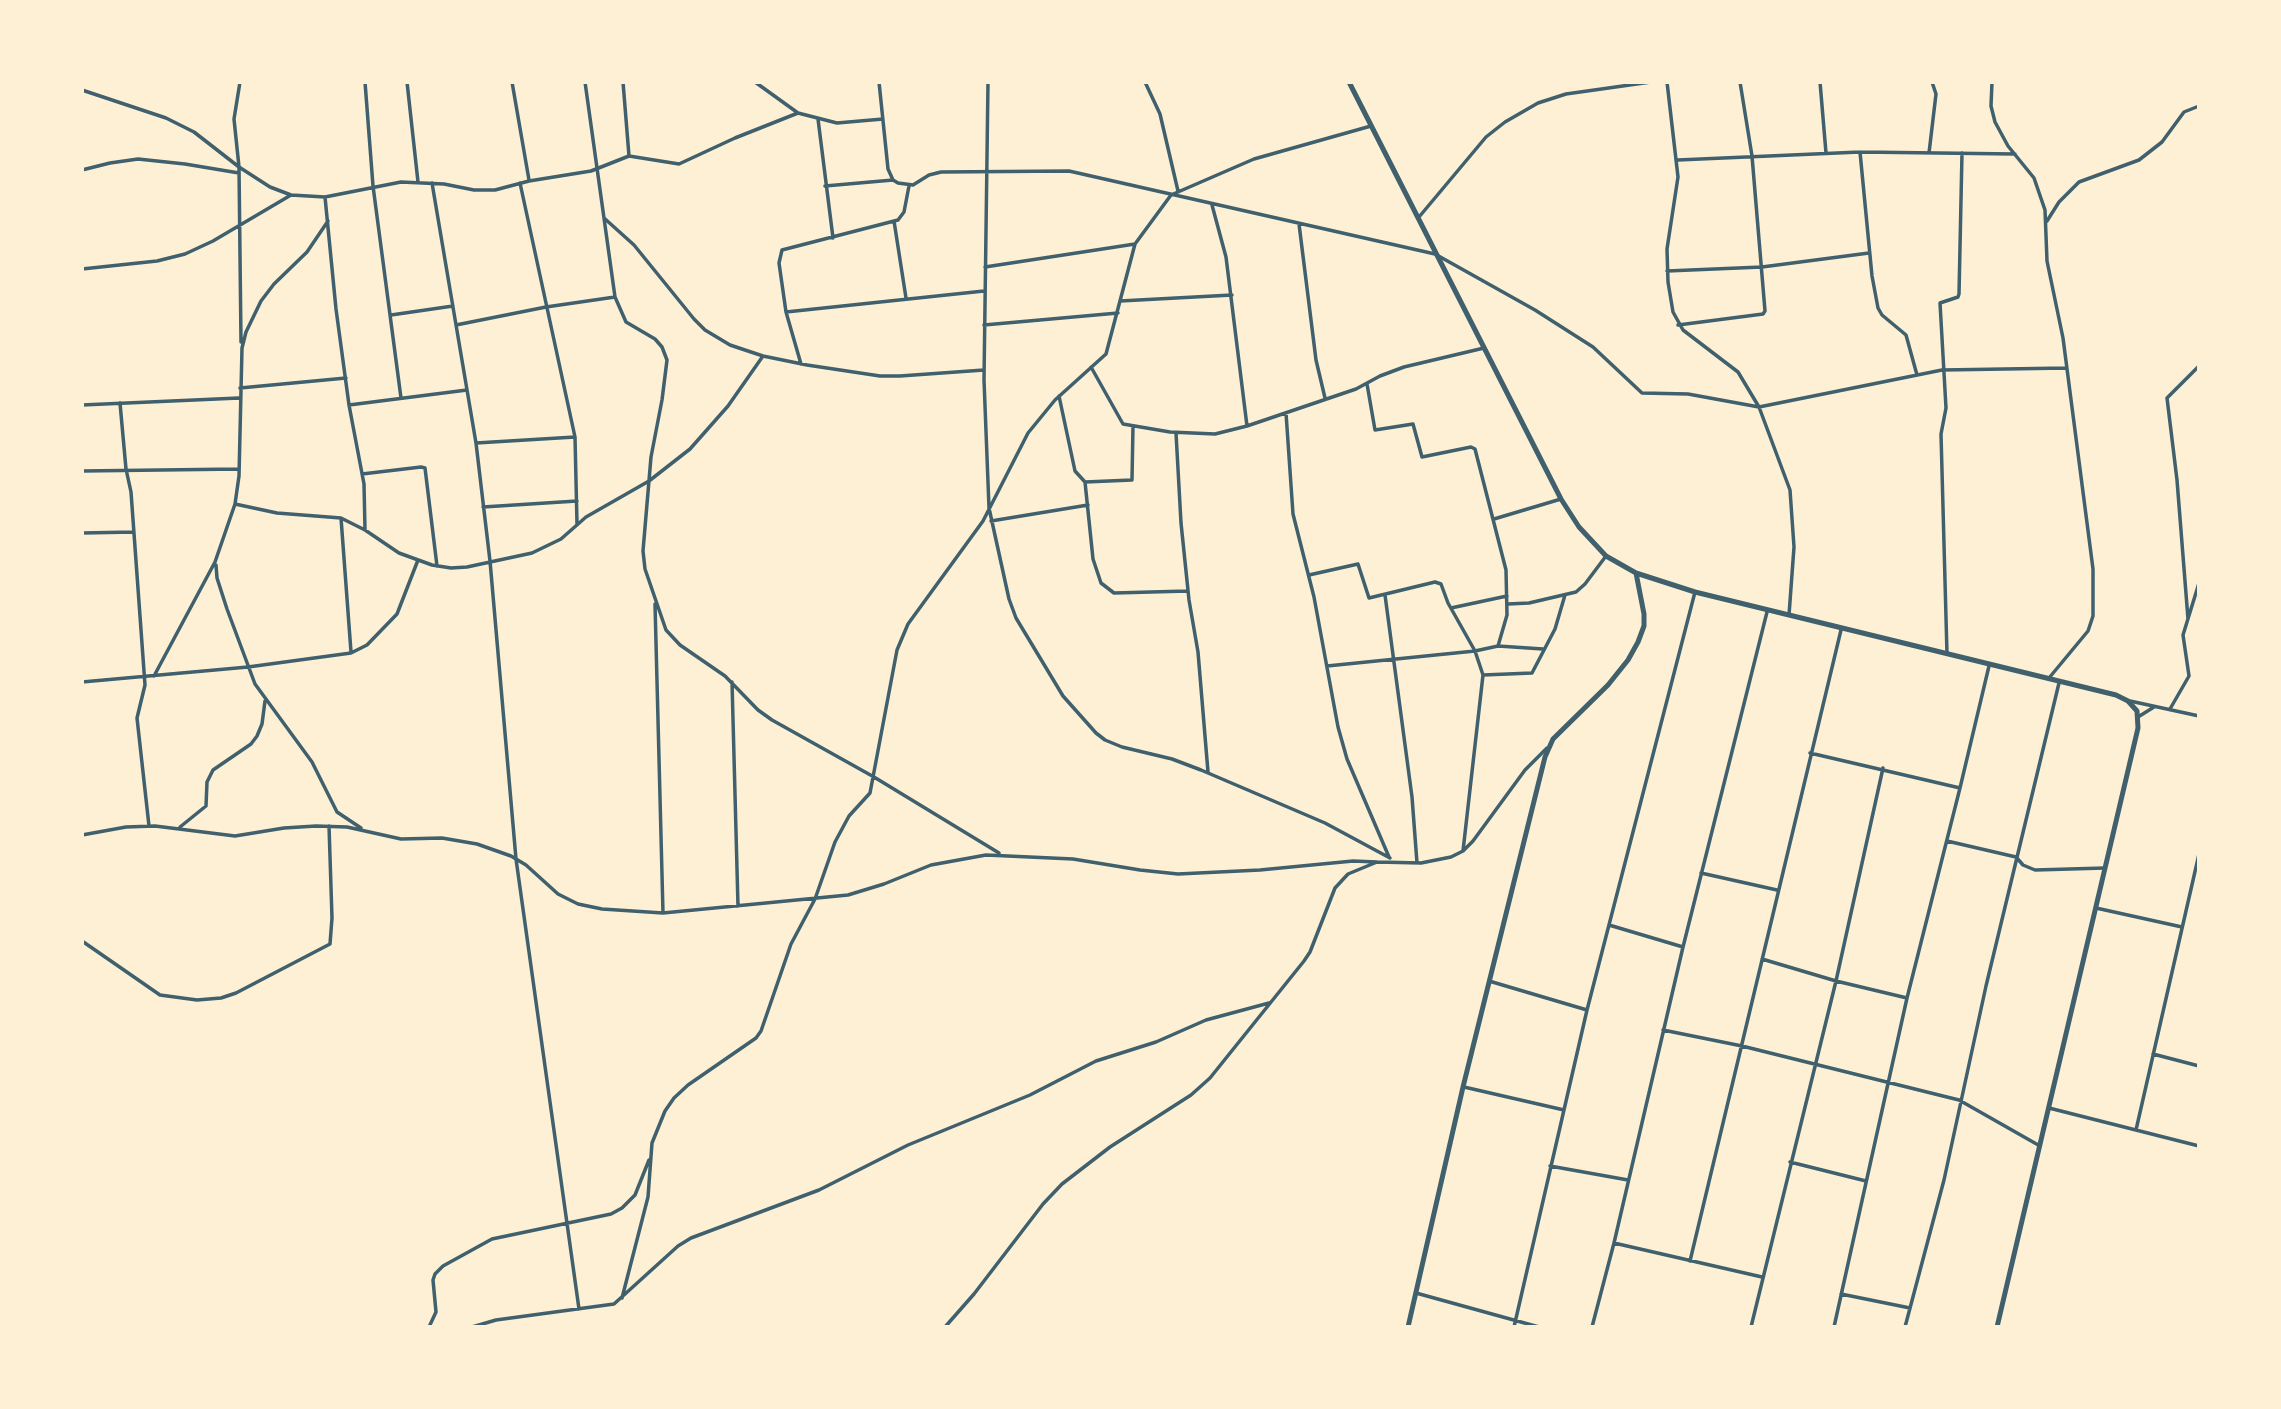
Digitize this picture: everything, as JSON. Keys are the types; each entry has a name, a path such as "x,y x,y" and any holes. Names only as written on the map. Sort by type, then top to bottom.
{"street":[{"path":"153,676 215,562 235,504 239,469 242,348 239,170 234,119 240,82"},
{"path":"365,82 373,186 401,398"},
{"path":"407,82 418,182"},
{"path":"512,82 529,181"},
{"path":"585,82 615,297 626,322 655,339 662,347 667,360 649,481 643,551 645,569 666,630 732,682 758,710 772,720 874,777 1002,855"},
{"path":"623,82 629,156"},
{"path":"755,82 798,113 818,119 837,123 883,119"},
{"path":"879,82 888,169 893,180"},
{"path":"988,82 984,370 989,508 1009,599 1016,618 1063,696 1105,740 1172,759 1209,773 1325,823 1391,860"},
{"path":"1145,82 1160,114 1178,191"},
{"path":"1349,82 1561,499 1579,527 1606,556 1636,573 1768,612 2199,716"},
{"path":"1418,218 1486,137 1505,122 1552,98 1651,82"},
{"path":"1667,82 1678,189 1669,230 1667,271 1673,312 1678,324 1699,344 1738,372 1759,407 1788,483 1794,547 1789,617"},
{"path":"1678,324 1764,313 1752,156 1740,82"},
{"path":"1820,82 1826,153"},
{"path":"1928,153 1936,94 1932,82"},
{"path":"1992,82 1991,106 1995,122 2034,178 2045,210 2047,261 2067,368 2089,534 2094,604 2088,631 2048,680"},
{"path":"82,90 166,118 194,132 239,170 270,187 291,195 325,197 373,186 418,182 483,191 495,190 596,169 629,156 679,164 798,113"},
{"path":"2046,222 2066,194 2079,182 2139,160 2162,142 2184,112 2199,106"},
{"path":"818,119 833,238"},
{"path":"429,1327 436,1312 433,1279 443,1266 492,1239 611,1214 630,1203 650,1155 659,1121 674,1098 717,1063 756,1038 761,1031 791,944 815,899 843,825 870,793 897,650 902,636 918,609 983,521 1021,443 1059,396 1106,354 1135,244 1171,195 1254,159 1371,126"},
{"path":"1677,160 1860,152 2015,154"},
{"path":"1860,152 1869,253 1878,308 1882,315 1906,335 1917,375"},
{"path":"1947,655 1941,434 1946,408 1940,303 1958,297 1959,294 1962,153"},
{"path":"82,170 138,159 239,170"},
{"path":"825,186 893,180 909,186 936,173 1069,171 1435,254 1535,310 1592,347 1643,393 1698,395 1759,407 1942,370 2067,368"},
{"path":"432,183 475,443 490,561 516,859 579,1309"},
{"path":"520,183 575,438 578,524"},
{"path":"801,364 786,312 779,262 782,250 894,221 904,212 909,186"},
{"path":"82,269 157,261 184,254 213,241 291,195"},
{"path":"325,197 349,405 365,496 365,530"},
{"path":"1212,205 1227,257 1247,425"},
{"path":"604,218 634,245 694,319 705,330 730,345 801,364 891,376 984,370"},
{"path":"242,348 252,317 261,301 274,284 307,252 328,221"},
{"path":"894,221 906,298"},
{"path":"1299,224 1316,360 1325,398"},
{"path":"985,267 1135,244"},
{"path":"1667,271 1762,267 1869,253"},
{"path":"786,312 984,291"},
{"path":"1120,301 1233,295"},
{"path":"456,325 546,307 615,297"},
{"path":"390,315 453,306"},
{"path":"984,325 1118,313"},
{"path":"1091,368 1121,423 1176,432 1215,434 1356,390 1404,367 1484,348"},
{"path":"235,504 277,513 341,518 365,530 399,553 437,566 467,567 519,556 545,548 561,539 578,524 649,481 690,449 706,433 763,356"},
{"path":"2188,619 2177,480 2166,398 2199,366"},
{"path":"239,388 346,378"},
{"path":"1367,384 1376,430 1413,424 1422,457 1474,448 1504,560 1506,619 1498,646"},
{"path":"349,405 467,390"},
{"path":"1059,396 1075,471 1085,482 1095,566 1101,583 1114,593 1188,591"},
{"path":"82,405 239,398"},
{"path":"120,403 126,469 131,492 145,687 137,718 149,826"},
{"path":"1286,413 1291,503 1309,575 1338,727 1345,751 1391,860"},
{"path":"1085,482 1132,480 1133,426"},
{"path":"1176,432 1181,523 1198,652 1209,773"},
{"path":"475,443 575,438"},
{"path":"362,474 425,468 437,566"},
{"path":"82,471 239,469"},
{"path":"1494,519 1561,499"},
{"path":"483,507 577,501"},
{"path":"991,521 1088,505"},
{"path":"341,518 351,653"},
{"path":"82,533 134,532"},
{"path":"1507,604 1529,603 1580,589 1606,556"},
{"path":"82,682 248,667 351,653 368,645 397,614 418,560"},
{"path":"215,562 220,587 248,667 265,698 312,762 337,812 362,830"},
{"path":"1309,575 1358,564 1368,597 1439,583 1475,651 1483,675 1462,850"},
{"path":"82,835 149,826 235,836 284,828 329,826 362,830 387,838 442,838 498,850 516,859 558,894 578,904 602,909 663,913 856,894 931,865 986,855 1073,859 1178,874 1353,861 1391,860 1418,863 1451,857 1473,841 1525,770 1608,685 1628,660 1644,626 1636,573"},
{"path":"2170,709 2189,676 2183,639 2199,583"},
{"path":"1515,1324 1587,1010 1695,592"},
{"path":"1385,595 1412,797 1418,863"},
{"path":"1483,675 1531,674 1555,629 1565,595"},
{"path":"1451,608 1507,596"},
{"path":"654,598 663,913"},
{"path":"1592,1327 1614,1243 1662,1030 1768,612"},
{"path":"1690,1261 1841,630"},
{"path":"1327,666 1475,651 1498,646 1543,649"},
{"path":"1834,1327 1907,998 1989,666"},
{"path":"732,682 738,906"},
{"path":"1905,1327 1944,1180 1959,1100 2059,683"},
{"path":"180,828 206,806 207,782 213,770 251,744 257,736 262,724 265,698"},
{"path":"1997,1327 2138,728 2138,717 2128,701"},
{"path":"2138,717 2156,706"},
{"path":"1408,1327 1463,1087 1548,748"},
{"path":"1810,753 1960,788"},
{"path":"1751,1327 1836,981 1883,768"},
{"path":"82,940 160,995 197,1000 236,993 330,944 332,918 329,826"},
{"path":"1947,841 2016,857 2023,865 2035,870 2105,868"},
{"path":"2136,1130 2199,854"},
{"path":"945,1327 1068,1178 1200,1088 1310,952 1327,906 1340,881 1353,871 1377,862"},
{"path":"1702,873 1777,890"},
{"path":"2096,908 2182,927"},
{"path":"1609,925 1683,947"},
{"path":"1762,959 1907,998"},
{"path":"1489,981 1587,1010"},
{"path":"472,1327 496,1320 605,1306 622,1298 678,1246 691,1238 820,1190 908,1145 1031,1095 1097,1060 1156,1042 1206,1020 1269,1003"},
{"path":"1662,1030 1742,1045 1959,1100 2040,1146"},
{"path":"2153,1054 2199,1066"},
{"path":"1463,1087 1564,1110"},
{"path":"2049,1108 2199,1146"},
{"path":"622,1298 648,1197 650,1155"},
{"path":"1790,1162 1866,1181"},
{"path":"1550,1166 1628,1180"},
{"path":"1614,1243 1762,1277"},
{"path":"1416,1293 1515,1324 1539,1327"},
{"path":"1841,1294 1909,1308"}]}
